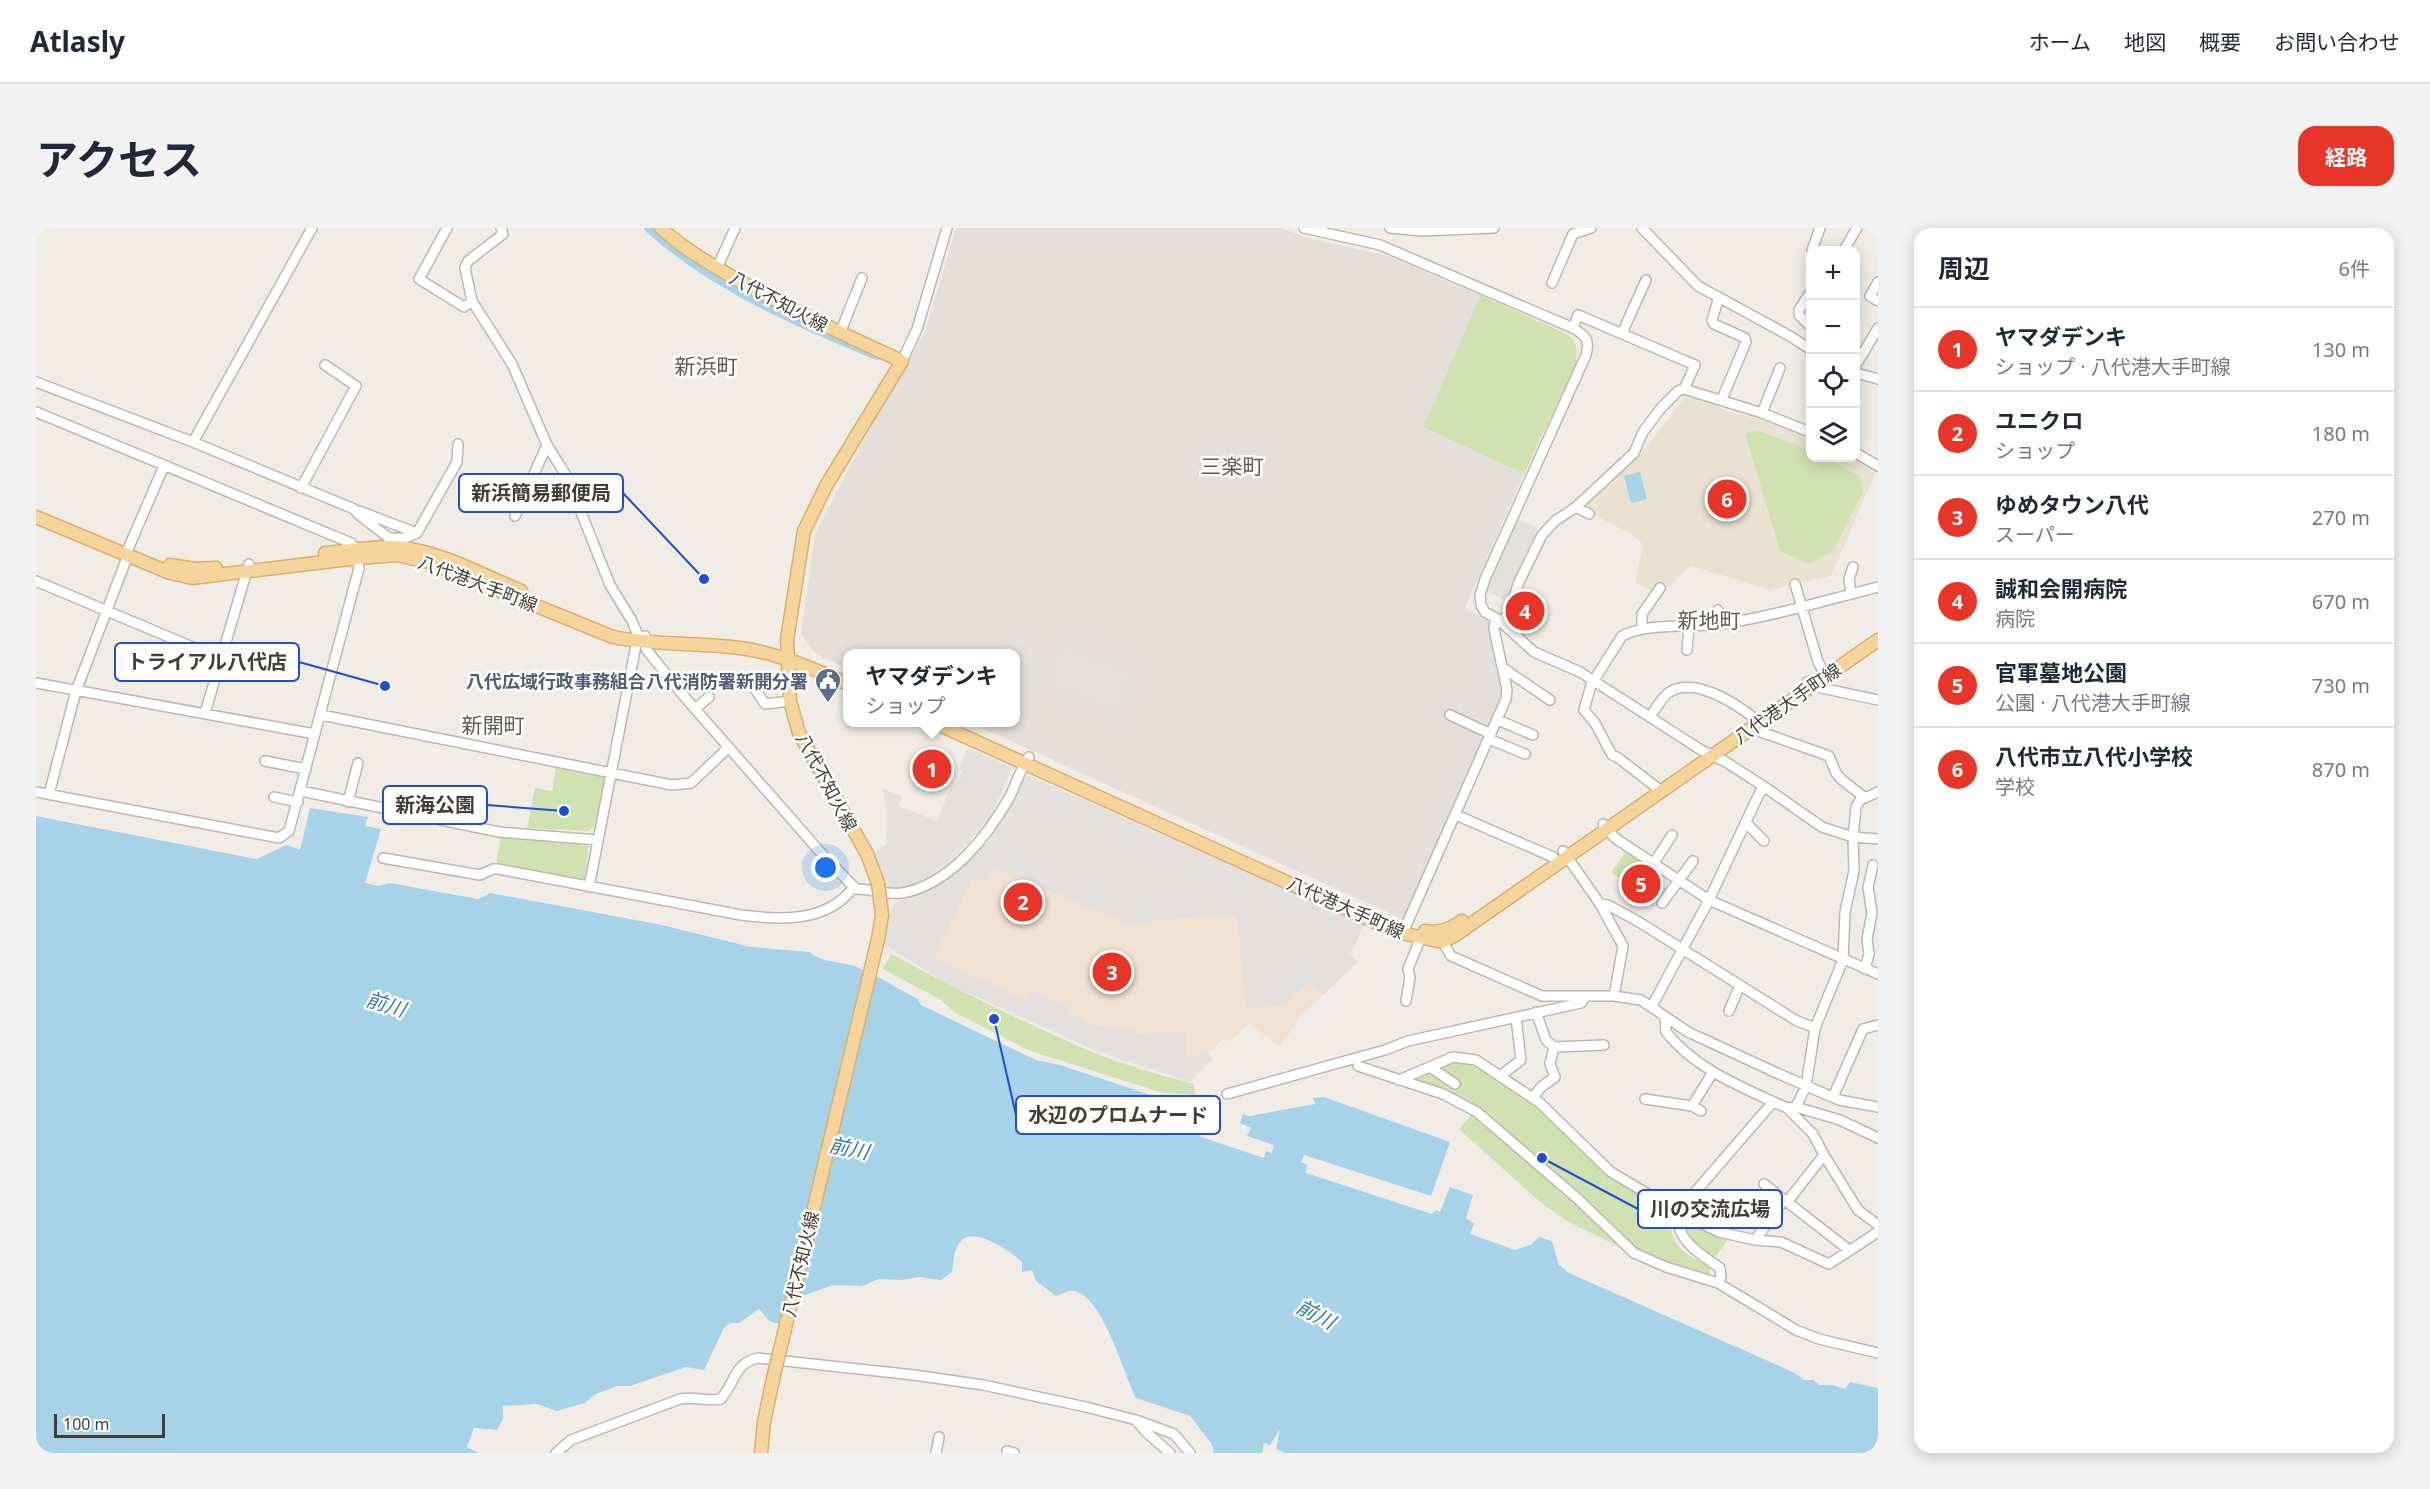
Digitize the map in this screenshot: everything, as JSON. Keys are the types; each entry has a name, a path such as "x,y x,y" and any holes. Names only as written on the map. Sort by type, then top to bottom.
{"main road":[{"name":"八代不知火線","path":"661,228 678,244 717,268 840,333 902,361 826,486 804,531 787,656 790,701 799,733 867,854 878,884 882,915 773,1379 764,1422 761,1453"},
{"name":"八代港大手町線","path":"36,510 170,573 192,578 248,568 357,554 397,555 415,558 613,637 745,642 787,656 843,682"},
{"name":"八代港大手町線","path":"36,517 128,552"},
{"name":"八代港大手町線","path":"357,554 390,542 436,556 641,639"},
{"name":"八代港大手町線","path":"1810,684 1823,671 1878,632"},
{"name":"八代港大手町線","path":"960,727 1397,932 1421,938 1454,936 1561,855 1878,639"},
{"name":"八代港大手町線","path":"787,656 818,662 843,673"},
{"name":"八代港大手町線","path":"943,727 1205,835 1272,869 1405,928 1440,937"}],"street":[{"path":"193,442 312,228"},
{"path":"447,228 419,279 464,307 472,301"},
{"path":"501,228 503,234 468,261 465,268 472,301 512,364 547,445 567,477 610,585 646,649 728,748 853,888 900,893 919,888 943,876 976,844 995,821 1027,760"},
{"path":"717,268 735,228"},
{"path":"902,361 917,329 946,228"},
{"path":"1304,228 1369,241 1573,328 1586,336 1588,341 1586,355 1485,579 1480,595 1481,605 1485,612 1499,620 1534,652 1580,672 1766,788 1822,827 1853,837 1878,839"},
{"path":"1390,228 1422,231 1494,228"},
{"path":"1552,283 1573,234 1591,228"},
{"path":"1642,228 1698,286 1806,346"},
{"path":"1813,246 1820,228"},
{"path":"1846,246 1857,228"},
{"path":"840,333 862,278"},
{"path":"1622,333 1646,280"},
{"path":"1878,282 1870,296 1878,301"},
{"path":"1719,297 1712,320 1714,324 1745,338 1746,342 1722,399"},
{"path":"1806,299 1798,315 1806,322"},
{"path":"1573,328 1578,315 1695,364 1684,389"},
{"path":"1860,357 1878,328"},
{"path":"301,488 356,386 325,365"},
{"path":"1762,412 1780,368"},
{"path":"1860,374 1875,378 1878,368"},
{"path":"36,381 417,533"},
{"path":"1405,928 1498,720 1507,690 1494,629 1495,623 1507,617 1519,582 1542,535 1555,521 1576,507 1634,453 1643,432 1661,408 1678,391 1684,389 1722,399 1806,430"},
{"path":"36,412 343,539 351,543 357,554 359,568 298,802 289,831 279,838 36,792"},
{"path":"354,509 390,542 417,533 457,462 458,444"},
{"path":"515,516 547,445"},
{"path":"1860,455 1878,466"},
{"path":"49,794 76,691 128,552 164,466"},
{"path":"527,492 549,504"},
{"path":"1576,507 1588,514"},
{"path":"1851,594 1849,579 1853,567"},
{"path":"206,713 248,568"},
{"path":"36,581 222,659"},
{"path":"1796,584 1818,662 1823,671"},
{"path":"1657,789 1610,754 1595,723 1584,710 1594,681 1622,636 1642,630 1720,624 1802,607 1878,587"},
{"path":"1642,630 1642,614 1660,588"},
{"path":"1718,610 1720,624"},
{"path":"1687,650 1689,626"},
{"path":"589,887 597,840 641,639"},
{"path":"1503,668 1550,700"},
{"path":"36,683 315,734"},
{"path":"1810,684 1878,700"},
{"path":"753,686 765,704 790,701"},
{"path":"1650,717 1668,693 1699,687 1726,699 1757,720 1761,732 1829,756 1836,773 1864,797"},
{"path":"695,708 709,697"},
{"path":"1450,715 1525,754"},
{"path":"321,716 682,785 691,783 728,748"},
{"path":"1498,720 1533,735"},
{"path":"265,761 306,769"},
{"path":"348,802 358,763"},
{"path":"1652,1006 1709,900 1760,792 1766,788"},
{"path":"301,791 499,832 597,840"},
{"path":"1791,1107 1806,1086 1815,1028 1842,960 1845,912 1854,860 1853,837 1856,807 1864,797 1878,792"},
{"path":"274,797 298,802"},
{"path":"1456,815 1561,855 1600,904 1623,946 1614,996"},
{"path":"1746,823 1764,841"},
{"path":"1604,826 1615,838 1709,900 1878,974"},
{"path":"1653,864 1672,835"},
{"path":"383,858 480,875 498,869 741,915 776,919 800,918 825,910 853,888"},
{"path":"1854,860 1875,865 1868,887 1872,913 1867,939 1869,954 1864,969"},
{"path":"1662,903 1693,861"},
{"path":"1600,904 1608,905 1683,948 1797,1021 1815,1028"},
{"path":"1440,937 1451,956 1542,996 1630,996 1652,1006 1688,1032 1806,1086 1833,1097 1878,1107"},
{"path":"1406,1001 1410,977 1408,969 1421,938"},
{"path":"1729,1011 1740,985"},
{"path":"1227,1094 1385,1050 1408,1041 1581,1003 1585,997"},
{"path":"1536,1012 1546,1040 1554,1047 1604,1045"},
{"path":"1500,1076 1521,1060 1516,1017"},
{"path":"1665,1017 1666,1032 1672,1040 1713,1072 1773,1102 1840,1120 1878,1138"},
{"path":"1833,1097 1863,1029 1878,1025"},
{"path":"1533,1098 1541,1087 1555,1077 1550,1064 1554,1047"},
{"path":"1397,1081 1453,1057 1467,1057 1476,1060 1533,1098 1611,1172 1678,1212 1719,1232 1755,1240 1781,1242 1829,1264 1878,1232"},
{"path":"1358,1066 1397,1081 1443,1094 1477,1112 1578,1199 1634,1253 1666,1267 1718,1283 1796,1330 1825,1341 1878,1353"},
{"path":"1430,1067 1455,1084"},
{"path":"1692,1106 1713,1072"},
{"path":"1646,1099 1692,1106 1701,1111"},
{"path":"1718,1283 1721,1277 1720,1268 1682,1238 1677,1221 1678,1212 1773,1102"},
{"path":"1791,1107 1813,1134 1858,1210 1878,1225"},
{"path":"1755,1240 1824,1155"},
{"path":"1764,1185 1849,1250"},
{"path":"556,1453 571,1440 680,1399 690,1397 721,1399 747,1360 758,1358 983,1385 1136,1420 1174,1434 1190,1453"},
{"path":"1136,1420 1170,1453"},
{"path":"936,1453 939,1437"}],"shaded area":[{"path":"956,228 1283,228 1307,238 1386,255 1480,295 1423,427 1524,474 1465,608 1492,622 1504,696 1405,920 980,727 1020,727 1020,649 843,649 843,667 816,654 808,645 801,633 815,534 926,329"},
{"path":"1684,398 1699,399 1733,413 1768,421 1806,436 1806,462 1859,462 1876,471 1831,576 1768,590 1690,565 1662,595 1635,583 1643,545 1635,536 1580,508 1648,445"},
{"path":"1517,519 1538,528 1505,600 1486,590"},
{"path":"1062,642 1132,674 1115,714 1045,683"},
{"path":"968,748 1012,768 990,819 952,860 929,878 891,891 873,854 886,844 887,812 883,789 902,796 899,806 937,821 952,784 956,785 962,771 959,769"},
{"path":"1026,774 1364,925 1350,954 1358,962 1302,1015 1280,1047 1249,1023 1229,1042 1224,1038 1209,1053 1213,1059 1190,1082 1097,1051 948,984 880,942 893,904 915,896 955,871 990,840"},
{"path":"1026,774 1364,925 1350,954 1358,962 1323,995 1308,983 1287,1005 1246,1009 1237,916 1221,914 1128,924 994,867 986,883 973,878 934,958 1027,1001 1032,990 1070,1008 1069,1011 1085,1022 1106,1028 1136,1028 1137,1034 1185,1031 1186,1055 1193,1058 1204,1050 1213,1059 1190,1082 1097,1051 948,984 880,942 893,904 915,896 955,871 990,840"}],"green space":[{"path":"1480,295 1567,334 1576,347 1576,364 1524,474 1423,427"},
{"path":"1759,431 1806,449 1806,462 1833,462 1860,476 1863,492 1833,551 1809,564 1780,551 1745,433"},
{"path":"556,767 605,778 595,825 588,831 527,828 535,788 552,791"},
{"path":"501,836 589,846 584,882 496,865"},
{"path":"1627,850 1662,872 1646,896 1611,872"},
{"path":"891,954 1085,1049 1125,1064 1194,1084 1195,1098 1192,1095 1160,1092 1028,1050 954,1012 941,1000 883,969"},
{"path":"1450,1061 1473,1062 1541,1107 1612,1177 1662,1207 1668,1216 1674,1240 1687,1254 1710,1267 1710,1274 1706,1277 1624,1249 1569,1222 1540,1202 1459,1129 1472,1114 1415,1085 1414,1078"},
{"path":"1678,1212 1729,1238 1712,1262 1687,1242"}],"water":[{"path":"1640,472 1647,499 1631,503 1624,476"},
{"name":"前川","path":"310,808 368,817 365,826 381,829 365,883 378,886 390,883 478,899 490,893 662,925 751,947 810,952 825,960 854,966 870,973 918,999 921,1005 1036,1060 1060,1065 1175,1103 1189,1129 1201,1137 1264,1158 1266,1151 1272,1153 1274,1145 1247,1136 1251,1128 1240,1123 1243,1114 1250,1116 1315,1104 1313,1098 1324,1097 1450,1142 1431,1196 1304,1155 1301,1162 1307,1165 1306,1173 1432,1214 1436,1210 1440,1212 1450,1187 1473,1195 1466,1218 1474,1224 1470,1234 1515,1250 1530,1245 1540,1237 1552,1241 1559,1265 1569,1273 1795,1373 1804,1380 1813,1380 1819,1385 1832,1385 1845,1389 1850,1382 1878,1388 1878,1453 1285,1453 1276,1449 1280,1429 1270,1445 1264,1443 1262,1453 1212,1453 1214,1451 1211,1443 1190,1416 1136,1398 1101,1317 1081,1294 1069,1291 1056,1296 1036,1281 1032,1270 1022,1272 1022,1262 1010,1253 993,1242 968,1237 962,1240 957,1247 952,1272 941,1280 919,1277 901,1280 879,1279 862,1286 833,1285 803,1296 791,1318 780,1324 769,1321 759,1309 739,1323 730,1323 724,1328 704,1370 686,1367 630,1386 617,1386 596,1394 585,1403 557,1411 537,1404 503,1406 503,1419 497,1430 474,1428 467,1447 479,1453 36,1453 36,816 256,859 287,845 300,850"}],"waterway":[{"path":"648,228 673,249 728,286 787,317 877,356"}],"place":[{"name":"八代市立八代小学校","path":"1727,499"},
{"name":"新浜簡易郵便局","path":"704,579"},
{"name":"誠和会開病院","path":"1525,611"},
{"name":"トライアル八代店","path":"385,686"},
{"name":"八代広域行政事務組合八代消防署新開分署","path":"828,704"},
{"name":"ヤマダデンキ","path":"932,769"},
{"name":"新海公園","path":"564,811"},
{"name":"官軍墓地公園","path":"1641,884"},
{"name":"ユニクロ","path":"1023,902"},
{"name":"ゆめタウン八代","path":"1112,972"},
{"name":"水辺のプロムナード","path":"994,1019"},
{"name":"川の交流広場","path":"1542,1158"}],"district":[{"name":"新浜町","path":"706,366"},
{"name":"三楽町","path":"1232,466"},
{"name":"新地町","path":"1709,620"},
{"name":"新開町","path":"493,725"}]}
